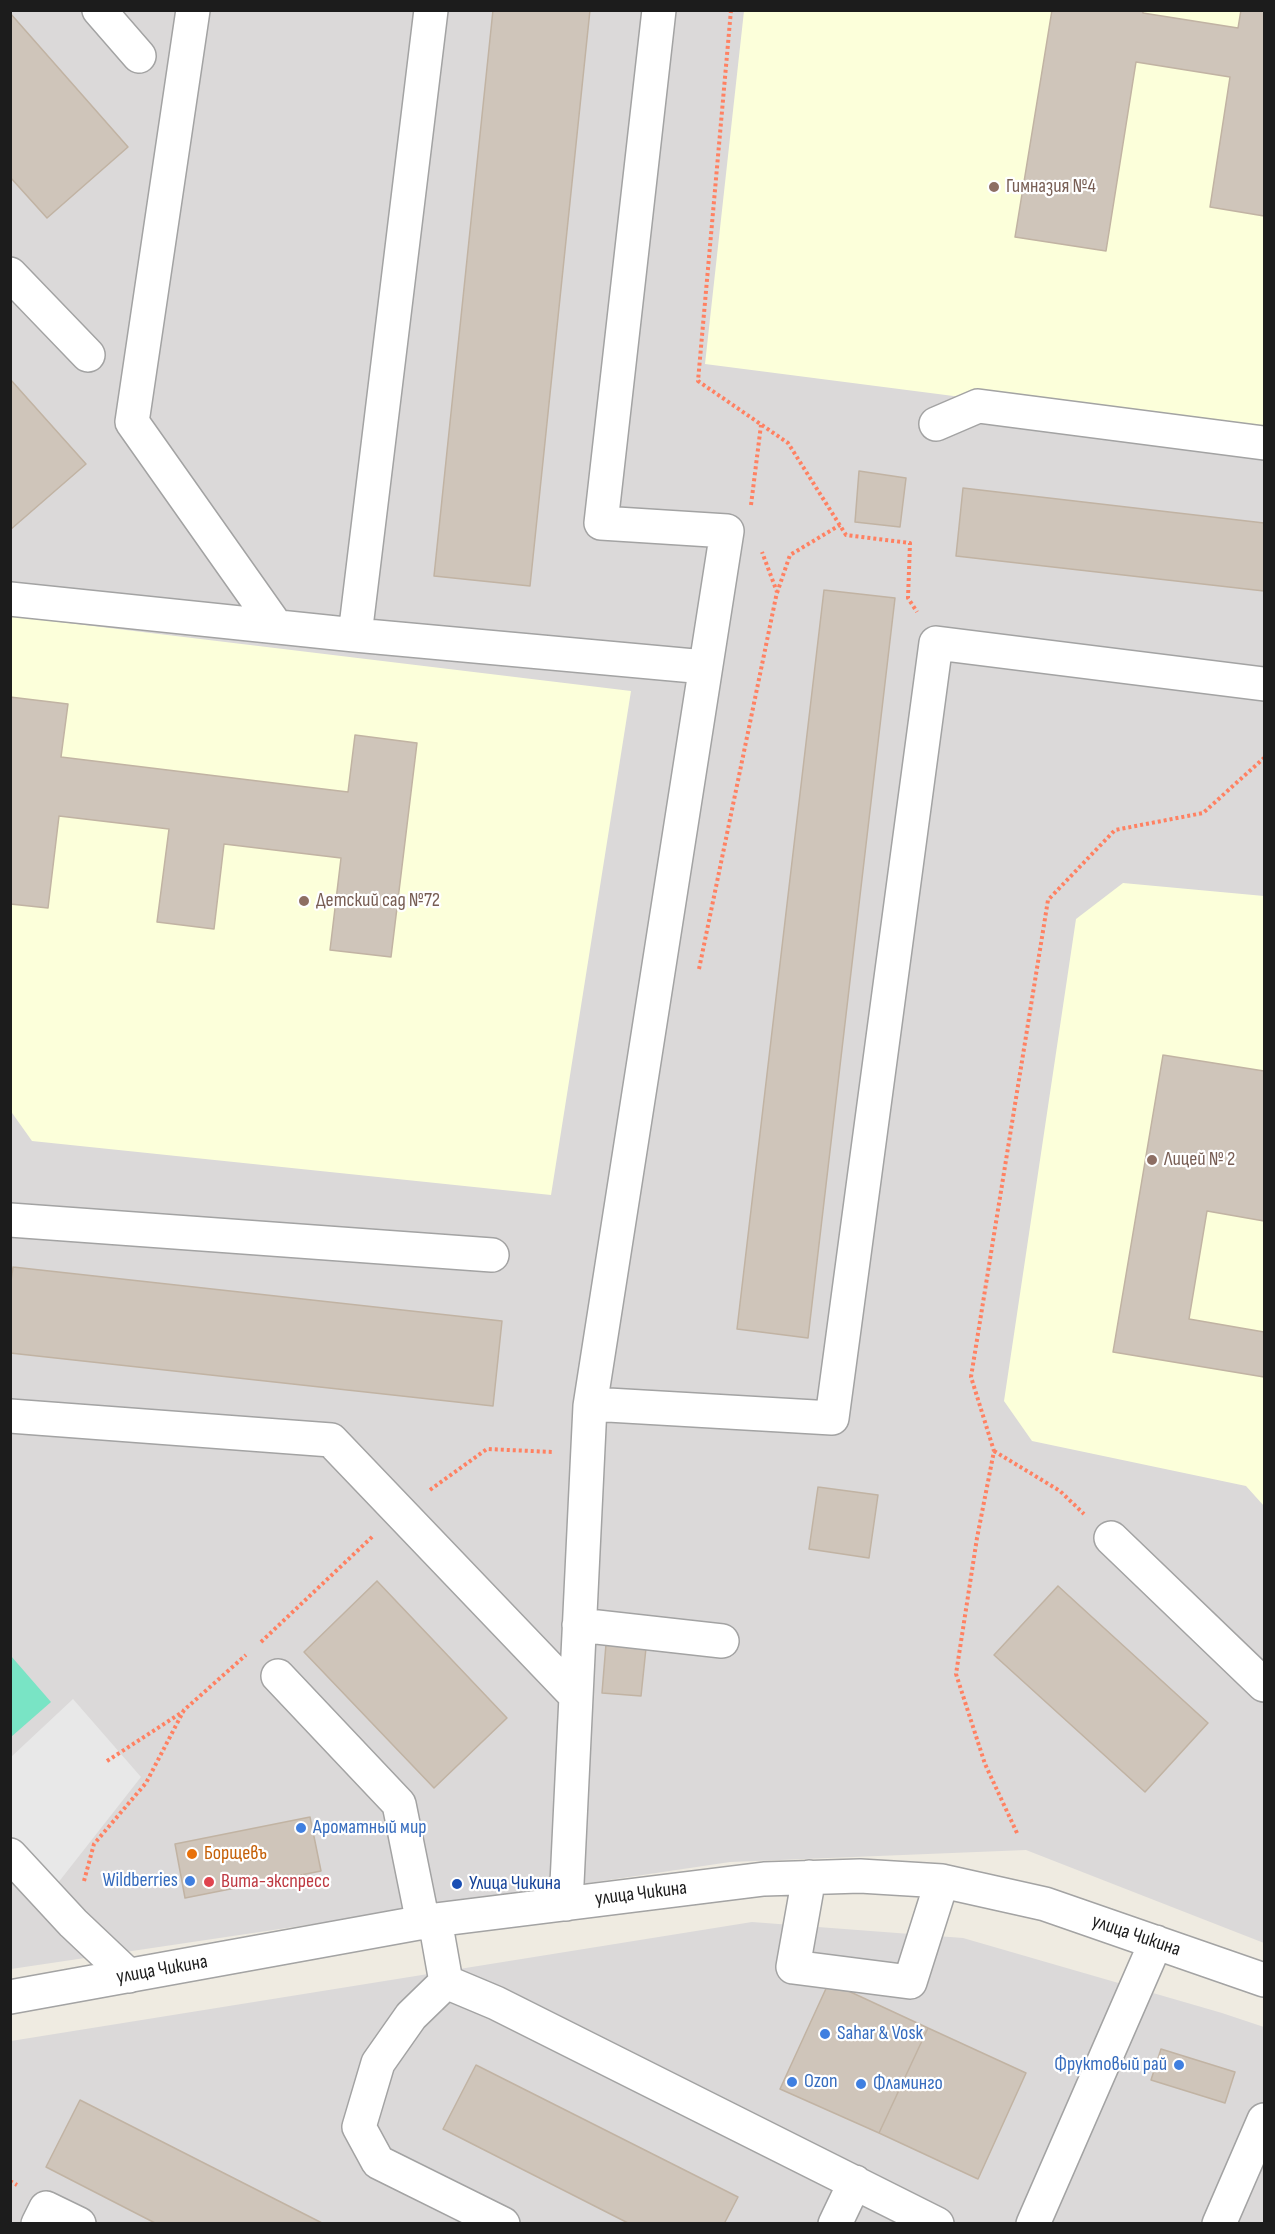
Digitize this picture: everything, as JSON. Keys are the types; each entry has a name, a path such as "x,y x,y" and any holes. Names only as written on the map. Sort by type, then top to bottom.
{"street":[{"path":"99,10 139,56"},
{"path":"193,10 132,422 276,626"},
{"path":"355,635 431,10"},
{"path":"567,1904 590,1406 726,531 601,523 659,10"},
{"path":"10,274 88,355"},
{"path":"936,424 978,406 1264,443"},
{"path":"10,599 355,635 705,667"},
{"path":"590,1406 608,1405 832,1418 936,644 1264,684"},
{"path":"10,1220 492,1255"},
{"path":"10,1416 331,1440 576,1695"},
{"path":"1111,1538 1264,1685"},
{"path":"579,1625 722,1641"},
{"path":"278,1676 399,1804 446,1982"},
{"path":"10,1855 73,1923 129,1976"},
{"name":"улица Чикина","path":"10,1997 429,1922 764,1879 860,1876 942,1881 1045,1904 1264,1980"},
{"path":"809,1877 793,1967 910,1982 942,1881"},
{"path":"1033,2223 1156,1942"},
{"path":"446,1982 496,2003 937,2223"},
{"path":"446,1982 411,2016 378,2063 358,2127 378,2162 461,2214 503,2223"},
{"path":"1219,2223 1264,2120"},
{"path":"835,2223 855,2182"},
{"path":"38,2223 46,2208 79,2223"}],"path":[{"path":"731,10 698,381 788,443 846,535 910,543 908,598 936,644"},
{"path":"776,594 790,555 840,525"},
{"path":"1017,1833 985,1764 957,1674 977,1538 994,1451 971,1377 1048,900 1115,830 1203,813 1264,758"},
{"path":"258,1645 399,1511 487,1449 588,1453"},
{"path":"994,1451 1059,1491 1111,1538"},
{"path":"107,1761 184,1710 250,1652"},
{"path":"73,1923 94,1844 146,1783 184,1710"}],"shaded area":[{"path":"11,11 1264,11 1264,1943 1026,1850 730,1862 11,1969"},
{"name":"Гимназия №4","path":"744,11 1264,11 1264,436 705,364"},
{"name":"Детский сад №72","path":"10,616 631,691 551,1195 32,1141 10,1110"},
{"name":"Лицей № 2","path":"1123,883 1264,896 1264,1506 1246,1486 1032,1441 1004,1401 1076,919"},
{"path":"73,1699 141,1777 54,1888 11,1840 11,1757"},
{"path":"752,1922 963,1938 1264,2027 1264,2223 11,2224 11,2041"}],"green space":[{"path":"11,1656 51,1702 10,1737"}],"building":[{"path":"493,10 590,10 530,586 434,576"},
{"path":"1052,10 1143,10 1143,13 1238,28 1241,10 1264,10 1264,216 1210,207 1230,77 1136,62 1106,251 1015,237"},
{"path":"10,13 128,147 47,218 10,177"},
{"path":"10,379 86,464 10,530"},
{"path":"859,471 906,478 900,527 855,522"},
{"path":"963,488 1264,523 1264,591 956,556"},
{"path":"824,590 895,598 808,1338 737,1329"},
{"path":"10,697 68,704 61,757 348,792 355,735 417,743 391,957 330,950 341,858 224,844 214,929 157,922 169,829 59,816 48,908 10,904"},
{"name":"Лицей № 2","path":"1163,1055 1264,1071 1264,1221 1207,1211 1189,1319 1264,1332 1264,1377 1113,1352"},
{"path":"13,1267 502,1321 493,1406 10,1353 10,1288"},
{"path":"818,1487 878,1495 869,1558 809,1549"},
{"path":"377,1581 507,1718 434,1788 304,1652"},
{"path":"1058,1586 1208,1723 1145,1792 994,1655"},
{"path":"606,1644 646,1648 641,1696 602,1693"},
{"path":"310,1817 321,1871 185,1898 175,1844"},
{"path":"829,1982 928,2028 879,2133 780,2089"},
{"path":"928,2028 1026,2073 978,2179 879,2133"},
{"path":"1161,2049 1235,2072 1225,2103 1151,2080"},
{"path":"476,2065 738,2197 724,2224 630,2224 443,2129"},
{"path":"80,2100 324,2224 157,2224 46,2167"}],"place":[{"name":"Гимназия №4","path":"994,187"},
{"name":"Детский сад №72","path":"304,901"},
{"name":"Лицей № 2","path":"1152,1160"},
{"name":"Ароматный мир","path":"301,1828"},
{"name":"Борщевъ","path":"192,1854"},
{"name":"Wildberries","path":"190,1881"},
{"name":"Вита-экспресс","path":"209,1882"},
{"name":"Улица Чикина","path":"457,1884"},
{"name":"Sahar & Vosk","path":"825,2034"},
{"name":"Фруктовый рай","path":"1179,2065"},
{"name":"Ozon","path":"792,2082"},
{"name":"Фламинго","path":"861,2084"}]}
